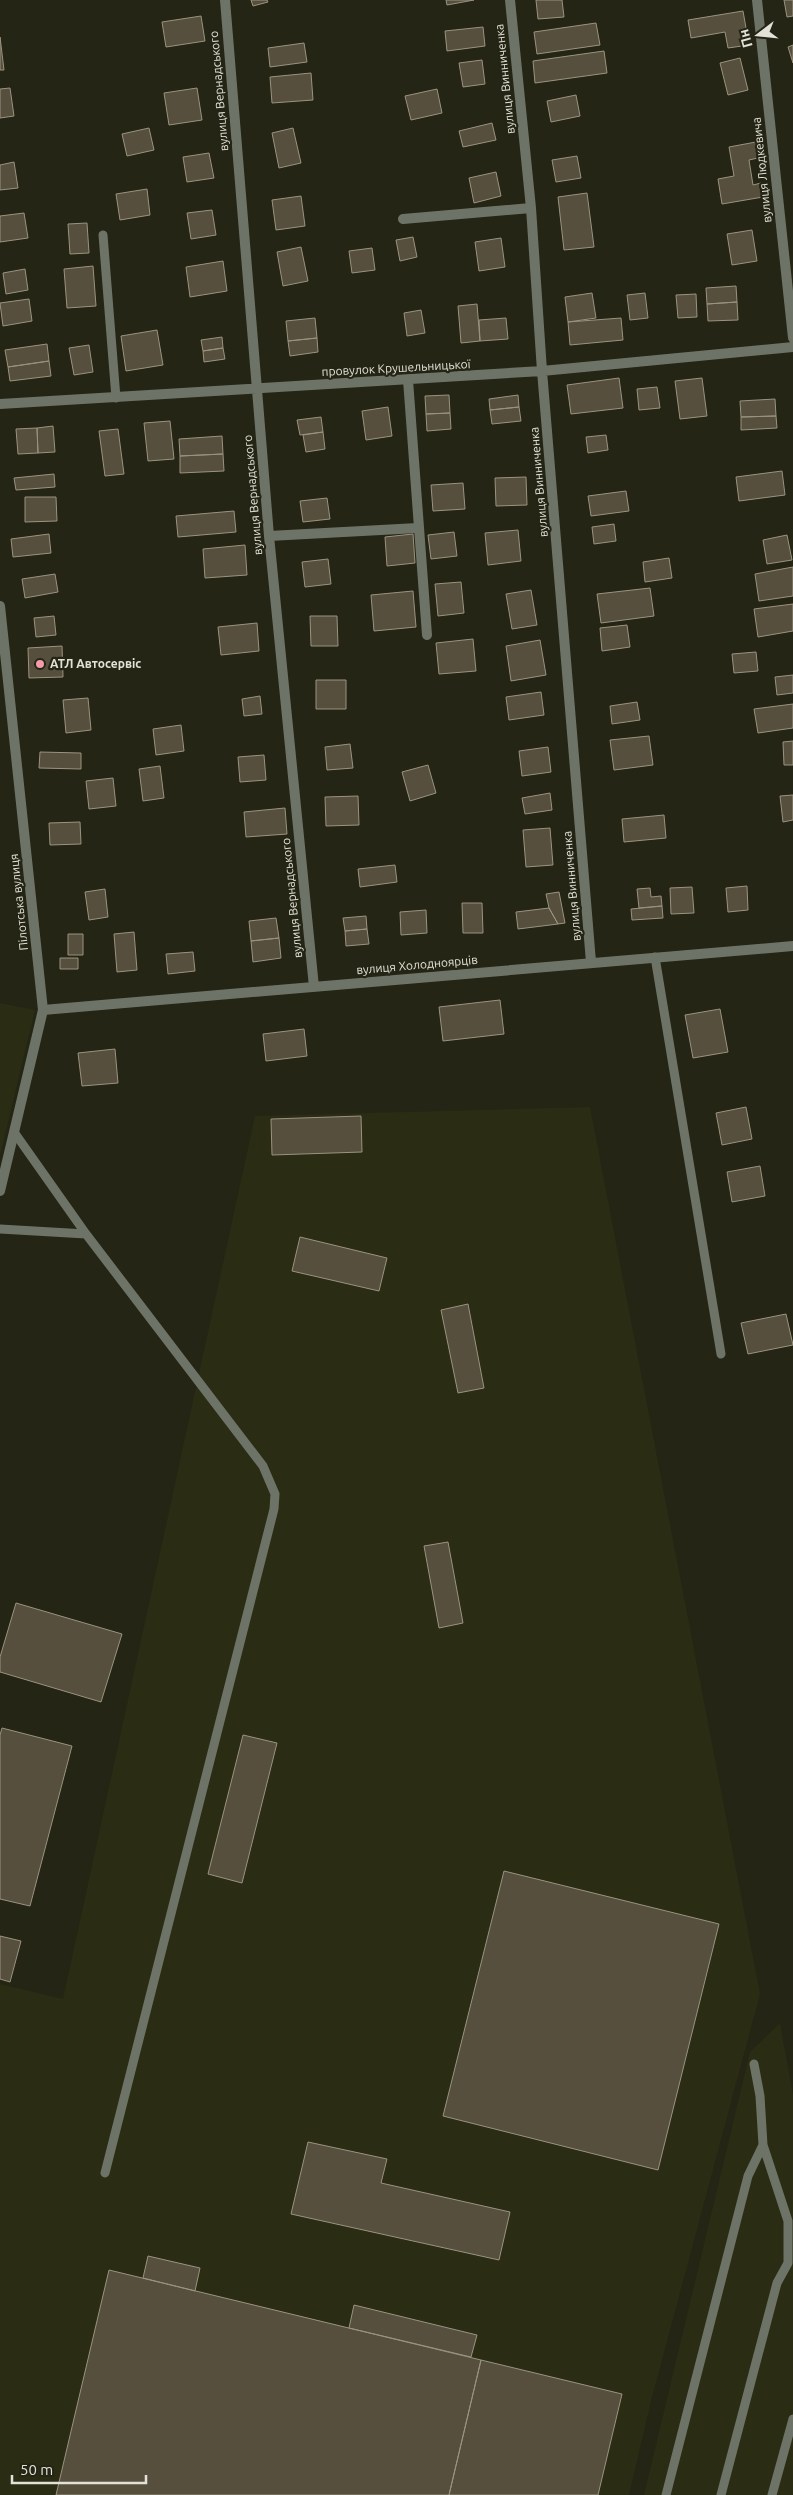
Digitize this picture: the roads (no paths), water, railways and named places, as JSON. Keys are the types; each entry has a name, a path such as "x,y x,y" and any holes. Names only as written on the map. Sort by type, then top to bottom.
{"street":[{"name":"вулиця Вернадського","path":"225,0 268,536 314,986"},
{"name":"вулиця Винниченка","path":"510,0 531,208 542,371 591,962"},
{"name":"вулиця Людкевича","path":"757,0 793,338"},
{"path":"403,219 531,208"},
{"name":"провулок Крушельницької","path":"0,404 542,371 793,348"},
{"path":"408,380 427,636"},
{"path":"268,536 418,528"},
{"name":"Пілотська вулиця","path":"0,606 43,1010 0,1191"},
{"name":"вулиця Холодноярців","path":"43,1010 793,946"}],"lane":[{"path":"102,235 116,398"},
{"path":"655,957 722,1354"},
{"path":"14,1132 86,1234 263,1466 275,1494 271,1519 105,2174"},
{"path":"0,1229 86,1234"},
{"path":"721,2495 777,2283 788,2263 788,2221 763,2145 760,2096 754,2064"},
{"path":"666,2495 748,2176 763,2145"},
{"path":"788,2238 793,2260"},
{"path":"772,2495 793,2419"}],"place":[{"name":"АТЛ Автосервіс","path":"40,664"}]}
